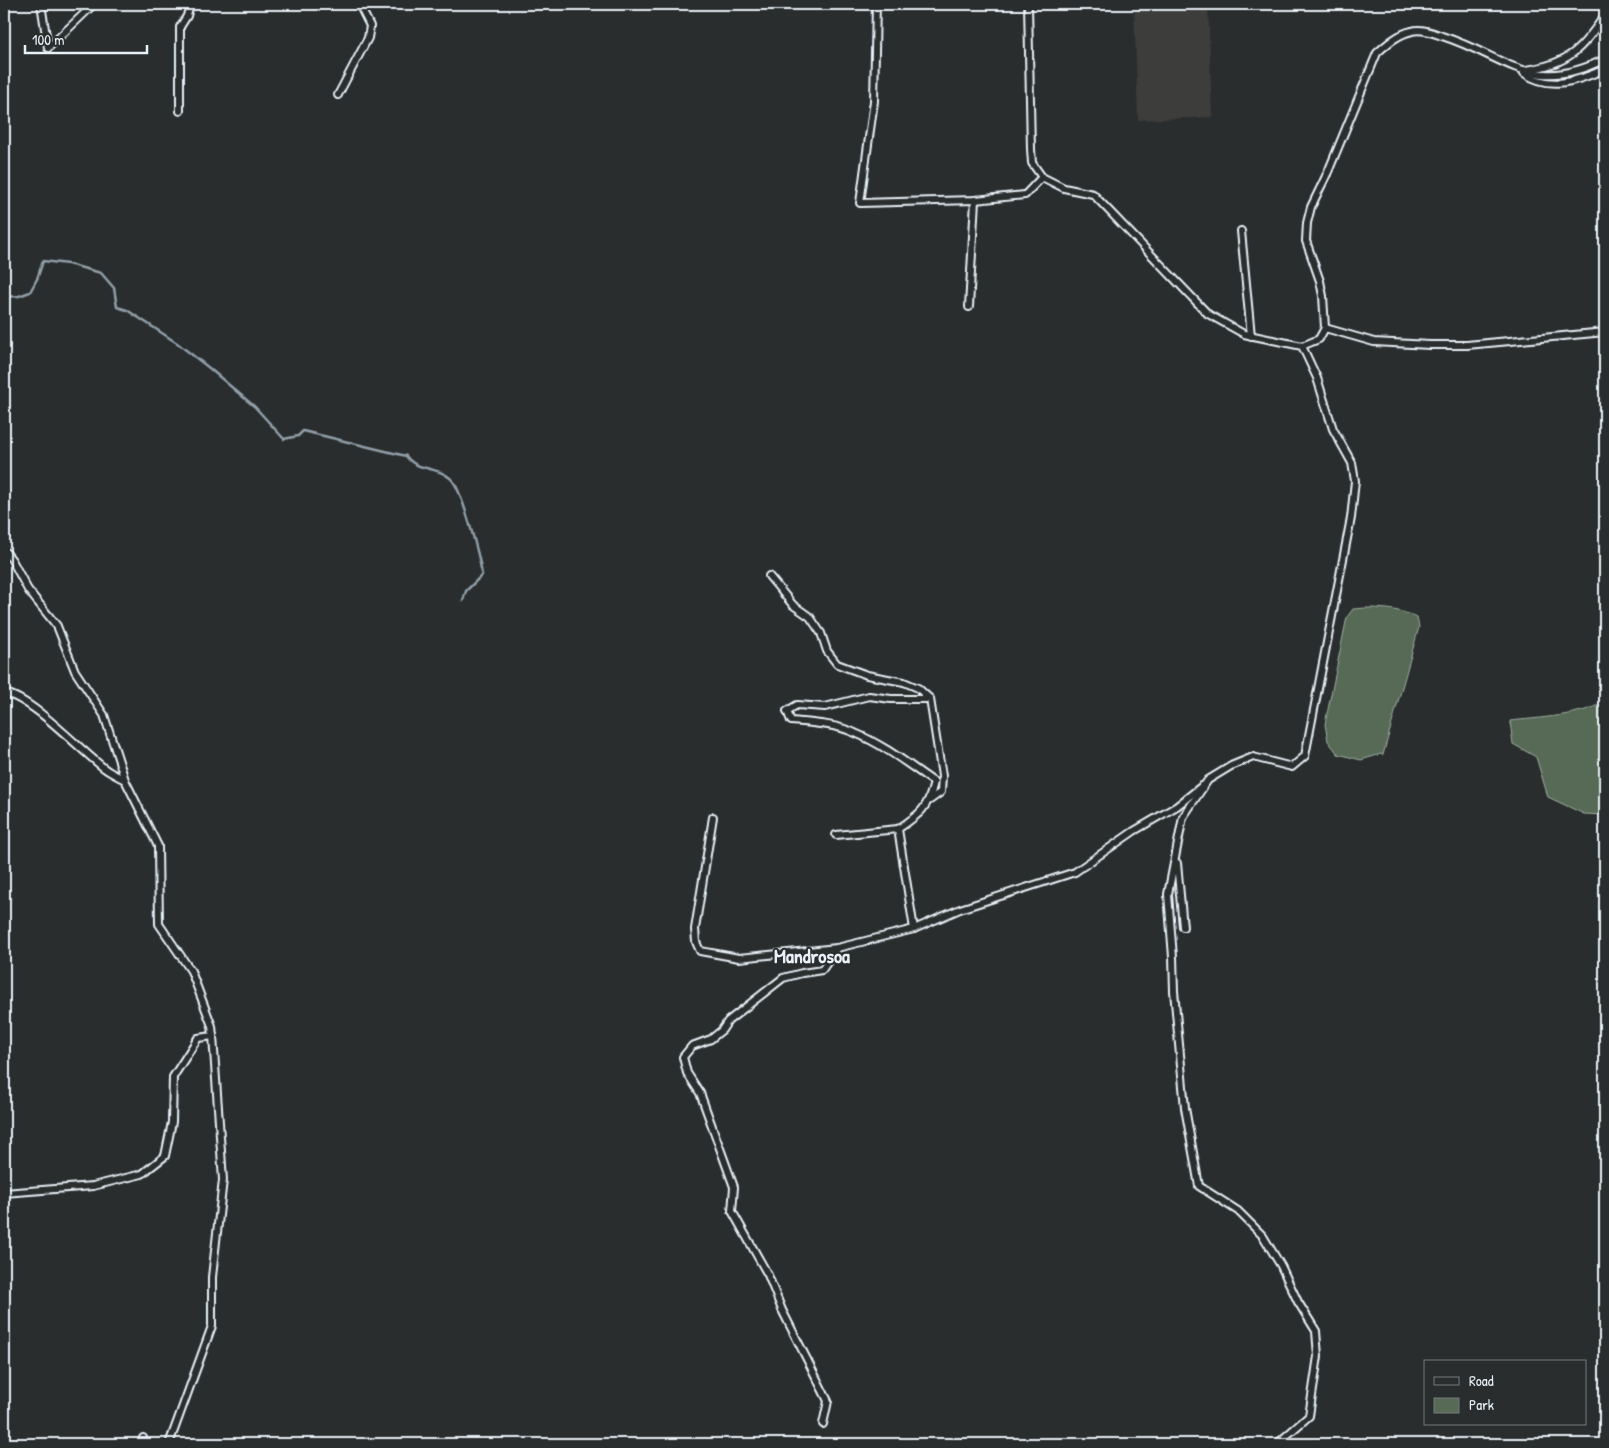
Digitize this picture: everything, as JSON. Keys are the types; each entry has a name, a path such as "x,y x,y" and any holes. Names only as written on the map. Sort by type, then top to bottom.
{"street":[{"path":"41,4 48,48 94,4"},
{"path":"180,111 180,27 187,16 190,4"},
{"path":"338,95 368,38 370,26 360,4"},
{"path":"876,4 874,101 860,203 975,200 1024,195 1042,177"},
{"path":"1028,4 1030,149 1032,163 1042,177 1064,188 1093,194 1208,314 1244,334 1302,346 1320,339 1325,328 1320,281 1306,241 1307,223 1311,207 1328,172 1377,54 1392,40 1413,30 1448,38 1520,70 1543,75 1563,74 1590,67 1605,59"},
{"path":"1520,70 1546,67 1567,58 1583,44 1605,15"},
{"path":"1520,70 1533,80 1565,83 1605,69"},
{"path":"969,307 975,200"},
{"path":"1241,231 1251,336"},
{"path":"1325,328 1374,342 1430,346 1466,345 1605,332"},
{"path":"713,817 695,929 696,942 700,952 739,958 837,948 914,929 960,909 1075,872 1134,830 1178,806 1208,780 1231,766 1253,757 1292,767 1305,756 1351,518 1355,481 1352,462 1333,429 1317,378 1302,346"},
{"path":"4,550 12,560 28,590 57,626 75,671 104,715 125,780 158,846 159,924 191,971 212,1026 223,1180 212,1277 212,1326 168,1444"},
{"path":"769,576 793,605 810,617 821,633 827,651 837,664 868,675 904,682 918,688 930,699 942,776 941,792 930,800 916,817 898,829 836,835"},
{"path":"4,694 10,694 37,711 105,769 125,780"},
{"path":"930,699 891,699 869,696 825,707 797,705 787,711 791,721 823,725 854,732 890,752 934,782 930,800"},
{"path":"1208,780 1184,817 1168,894 1174,991 1185,1108 1199,1186 1238,1212 1263,1236 1281,1266 1298,1302 1316,1331 1318,1356 1309,1416 1277,1444"},
{"path":"898,829 914,929"},
{"path":"1176,857 1183,928"},
{"path":"824,1424 828,1401 782,1310 768,1275 732,1210 734,1187 700,1093 687,1074 682,1057 692,1046 711,1039 722,1030 728,1021 783,978 822,970 837,948"},
{"path":"4,1193 93,1186 142,1174 164,1156 172,1122 172,1077 198,1038 213,1036"}],"shaded area":[{"path":"1208,4 1212,117 1138,120 1134,7"}],"green space":[{"path":"1353,609 1386,609 1404,613 1417,618 1419,627 1383,755 1361,760 1338,754 1328,741 1325,724 1347,617"},
{"path":"1605,701 1605,815 1584,814 1548,797 1536,757 1513,744 1510,721 1573,713 1596,706"}],"waterway":[{"path":"4,297 19,296 30,292 43,261 68,264 101,273 114,288 117,307 127,310 177,343 209,368 255,407 284,439 298,436 303,431 406,456 415,464 446,475 452,479 461,497 482,575 466,591 463,601"}],"district":[{"name":"Mandrosoa","path":"812,956"}]}
